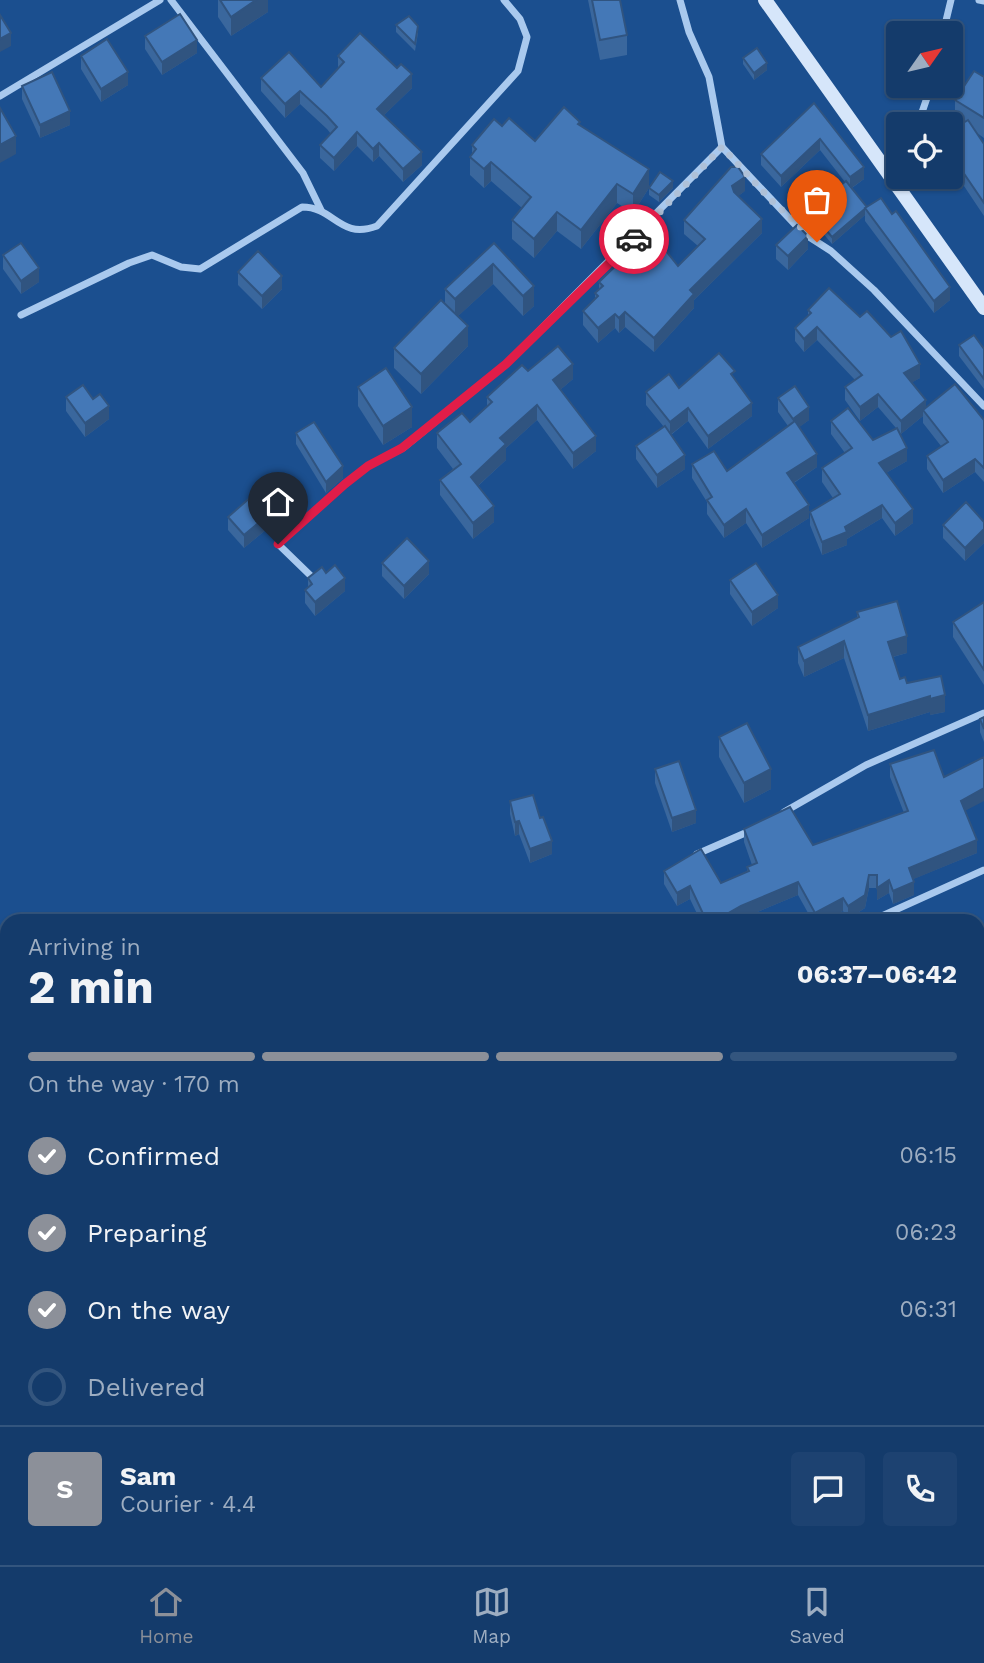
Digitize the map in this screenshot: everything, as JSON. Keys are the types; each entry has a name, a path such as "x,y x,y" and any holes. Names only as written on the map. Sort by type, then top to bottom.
{"main road":[{"path":"765,0 886,160"},
{"path":"906,189 984,308"}],"street":[{"path":"0,96 75,54 160,0"},
{"path":"171,0 303,173 322,212"},
{"path":"21,315 129,263 152,255 181,267 200,269 302,207 315,207 345,228 361,232 377,226 517,71 527,37 520,19 504,0"},
{"path":"680,0 689,32 709,77 722,147 803,233 831,251 874,290 984,405"},
{"path":"946,21 951,0"},
{"path":"979,0 984,1"},
{"path":"311,576 278,544 345,484 368,466 402,448 506,364 722,147"},
{"path":"779,815 866,765 984,713"},
{"path":"697,854 761,825"},
{"path":"886,914 984,870"}],"building":[{"path":"220,0 256,0 231,17"},
{"path":"592,0 620,0 627,35 600,40"},
{"path":"180,14 197,40 162,62 145,36"},
{"path":"0,15 11,33 0,39"},
{"path":"409,16 418,26 415,44 396,25"},
{"path":"360,33 397,68 401,64 412,74 377,109 422,152 403,169 379,143 373,149 357,132 334,158 320,145 337,127 327,116 300,91 285,104 261,78 289,52 321,87 344,62 338,56"},
{"path":"107,39 128,72 101,89 81,56"},
{"path":"757,48 767,63 754,73 743,58"},
{"path":"974,71 984,77 984,118 955,100 963,98 963,88"},
{"path":"52,72 70,111 40,125 22,86"},
{"path":"814,103 864,167 850,177 820,139 781,176 761,154"},
{"path":"564,107 580,122 578,124 649,169 633,194 617,184 581,230 557,212 534,239 512,220 531,197 491,162 484,169 470,157 476,149 472,145 494,119 502,126 509,118 535,141"},
{"path":"0,108 16,136 0,145"},
{"path":"968,120 984,144 984,203 963,172 963,123"},
{"path":"731,167 738,167 745,177 732,186 734,192 762,219 690,290 694,294 654,338 625,312 619,318 615,314 598,328 583,311 598,296 595,293 603,286 599,282 628,254 626,252 651,232 678,266 705,239 684,220"},
{"path":"660,172 673,181 659,195 649,188"},
{"path":"846,181 867,207 832,237 816,218 824,210 818,203"},
{"path":"881,198 892,214 896,211 950,287 934,301 865,208"},
{"path":"797,225 808,236 788,256 776,245"},
{"path":"21,243 39,268 21,281 3,255"},
{"path":"494,243 534,286 523,296 493,264 455,299 445,289"},
{"path":"258,251 282,276 262,296 238,272"},
{"path":"829,288 860,317 867,311 891,337 901,331 920,364 904,373 926,400 901,421 878,394 860,407 845,387 862,375 817,327 804,339 795,328 811,313 808,310"},
{"path":"441,300 468,326 421,374 394,348"},
{"path":"974,335 984,349 984,379 959,345"},
{"path":"558,346 573,364 553,380 596,436 573,453 537,405 500,438 506,444 471,477 494,506 473,523 440,480 461,464 437,433 462,413 470,422 492,402 487,397 522,365 528,371"},
{"path":"719,353 735,371 731,374 752,403 708,436 688,408 670,422 646,392 669,374 679,388"},
{"path":"386,368 412,407 383,426 358,387"},
{"path":"955,384 984,420 984,468 975,459 943,480 927,456 948,442 923,410"},
{"path":"83,385 93,399 100,394 109,406 85,423 66,397"},
{"path":"795,386 809,407 793,419 778,398"},
{"path":"848,408 873,440 897,428 907,448 879,463 913,509 895,523 882,505 845,527 847,532 822,542 810,512 840,494 822,468 852,448 831,421"},
{"path":"795,421 817,454 787,473 809,505 762,535 746,509 724,525 707,500 712,497 692,464 714,451 727,471"},
{"path":"314,422 343,466 326,482 296,433"},
{"path":"665,426 685,455 657,475 636,446"},
{"path":"252,496 268,515 244,535 228,517"},
{"path":"966,502 984,522 984,529 965,548 943,525"},
{"path":"407,538 429,561 404,586 382,563"},
{"path":"756,563 778,595 752,612 730,580"},
{"path":"335,565 345,578 315,602 305,590 312,584 308,578 322,567 326,573"},
{"path":"897,601 907,636 888,642 900,679 905,677 907,683 941,676 945,695 930,699 930,696 868,715 844,641 804,661 798,647 859,617 857,612"},
{"path":"984,602 984,670 953,622"},
{"path":"747,723 771,769 744,783 719,737"},
{"path":"934,750 944,777 984,757 984,788 961,801 977,840 909,868 914,882 893,891 889,880 877,888 877,875 869,875 865,895 848,906 843,898 815,913 798,882 727,914 703,914 690,886 677,893 664,871 701,849 721,883 749,871 747,867 757,863 744,829 790,807 813,845 908,811 890,764"},
{"path":"679,761 696,810 672,818 655,769"},
{"path":"533,795 540,818 543,817 552,841 530,849 519,821 515,822 510,801"}],"way so far":[{"path":"634,239 722,147 739,169 803,233 817,242"}],"route":[{"path":"278,544 345,484 368,466 402,448 506,364 634,239"}]}
